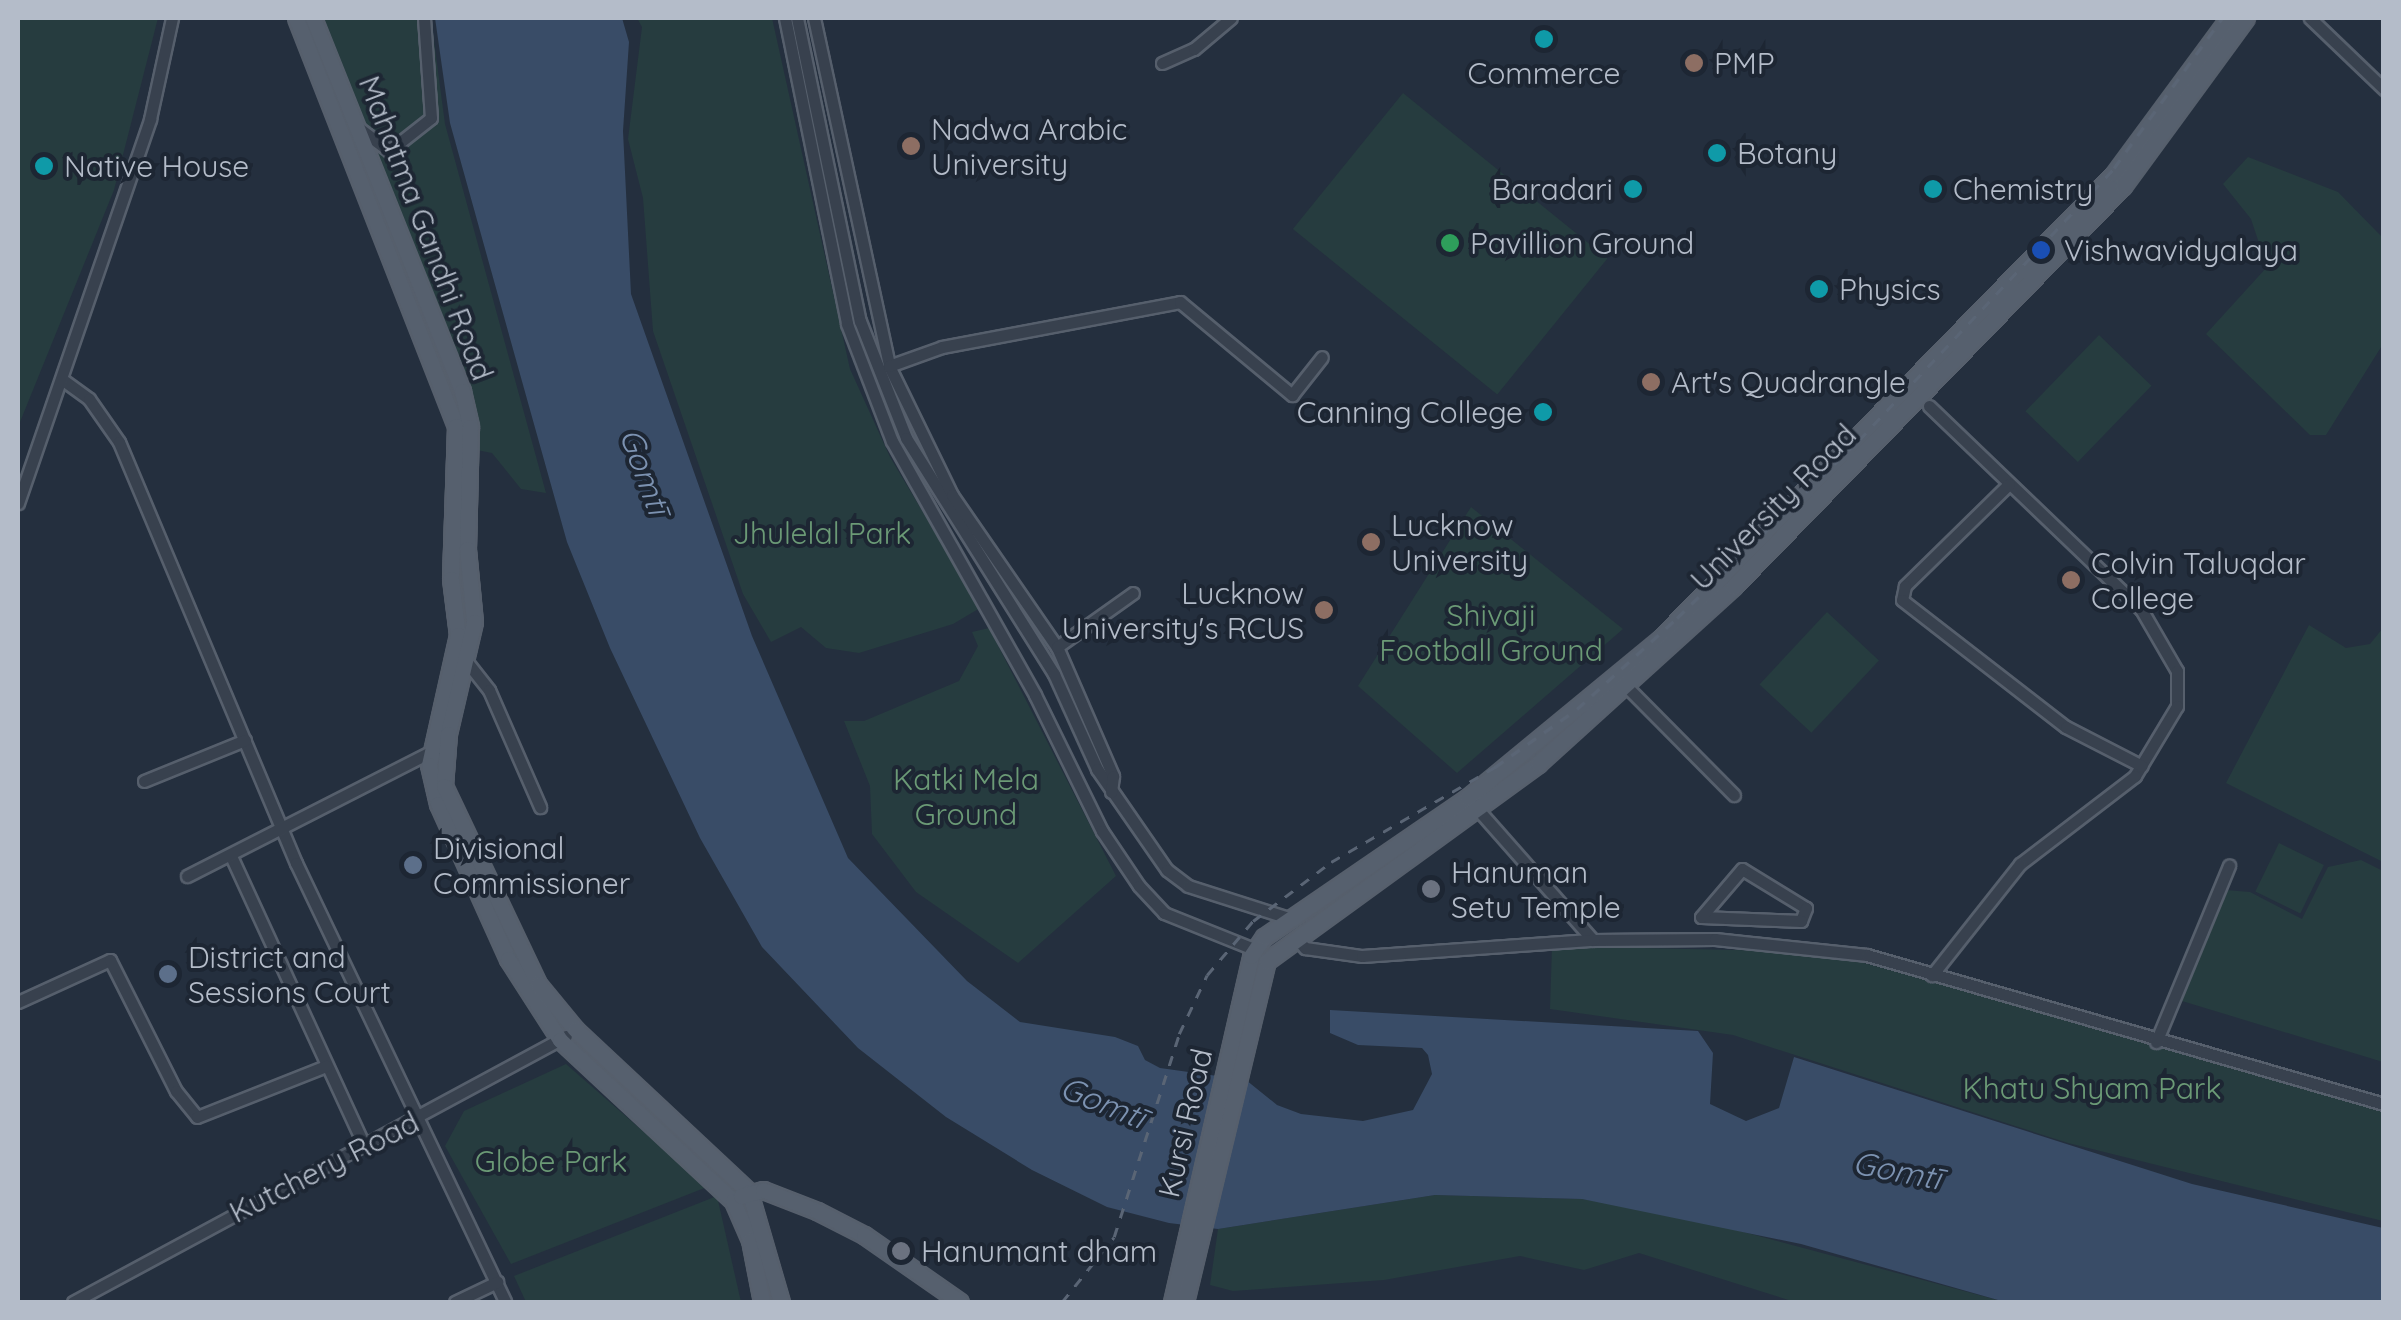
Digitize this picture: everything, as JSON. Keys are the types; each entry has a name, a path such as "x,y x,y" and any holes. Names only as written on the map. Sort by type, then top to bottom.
{"main road":[{"name":"Mahatma Gandhi Road","path":"296,18 456,426 451,540 462,657"},
{"name":"Mahatma Gandhi Road","path":"313,18 470,427 462,657 439,749 444,786 508,959 560,1040 734,1201 750,1240 762,1302"},
{"name":"University Road","path":"1257,956 1298,940 1479,810 1627,688 1664,644 2114,174 2228,18"},
{"name":"University Road","path":"1257,956 1288,918 1467,798 1664,644 2123,186 2246,18"},
{"name":"Mahatma Gandhi Road","path":"477,877 538,984 575,1029 750,1192"},
{"name":"Kursi Road","path":"1185,1302 1185,1279 1257,956"},
{"path":"734,1201 750,1192 776,1193 864,1235 960,1302"},
{"path":"750,1192 781,1302"},
{"name":"Kursi Road","path":"1172,1302 1185,1279"}],"street":[{"path":"18,502 150,119 172,18"},
{"path":"356,126 389,151 431,118 424,18"},
{"path":"785,18 847,324 892,441 1035,695 1102,831 1139,886 1164,913 1257,956"},
{"path":"797,18 875,366 906,438 1054,674 1111,792 1167,870 1188,886 1288,918"},
{"path":"814,18 889,366 952,495 1057,648 1113,776 1111,792"},
{"path":"1162,63 1194,49 1231,18"},
{"path":"2310,18 2384,88"},
{"path":"889,366 942,347 1180,302 1292,394 1322,358"},
{"path":"63,380 90,399 119,442 281,826 505,1302"},
{"path":"1928,406 2141,609 2165,642 2178,671 2177,706 2142,766 2020,864 1932,974"},
{"path":"2009,484 1905,586 1902,600 2066,727 2142,766"},
{"path":"1057,648 1133,593"},
{"path":"462,657 489,690 540,807"},
{"path":"1627,688 1734,795"},
{"path":"144,781 245,740"},
{"path":"186,876 439,749"},
{"path":"1467,798 1593,940"},
{"path":"231,856 365,1146"},
{"path":"2156,1042 2229,866"},
{"path":"1742,868 1806,908 1801,922 1750,920 1701,916 1742,868"},
{"path":"1748,941 1750,920"},
{"path":"1298,940 1323,952 1362,956 1593,940 1748,941 1868,955 2156,1042 2384,1104"},
{"path":"18,1002 110,960 176,1091 197,1117 326,1066"},
{"name":"Kutchery Road","path":"73,1302 417,1120 575,1029"},
{"path":"455,1302 497,1282"}],"green space":[{"path":"18,18 158,18 114,190 18,427"},
{"path":"321,18 431,18 445,124 546,493 521,489 492,453 477,450 444,329"},
{"name":"Jhulelal Park","path":"637,18 772,18 850,369 890,457 980,608 953,624 859,653 826,648 801,627 771,642 743,594 653,331 643,198 628,139 642,27"},
{"name":"Pavillion Ground","path":"1403,93 1607,259 1497,395 1293,229"},
{"path":"2248,157 2338,192 2383,238 2383,344 2326,435 2310,435 2206,334 2267,267 2251,219 2223,184"},
{"path":"2099,335 2152,386 2078,462 2025,411"},
{"name":"Shivaji Football Ground","path":"1471,507 1623,629 1457,773 1358,686"},
{"path":"1827,612 1879,660 1811,733 1759,684"},
{"path":"2309,625 2346,648 2370,644 2383,628 2383,862 2226,783"},
{"name":"Katki Mela Ground","path":"989,628 1116,876 1018,963 916,892 872,834 870,786 844,721 864,721 959,681 978,646 972,632"},
{"path":"2279,843 2324,865 2300,913 2255,892"},
{"path":"2361,860 2383,871 2383,1062 2182,1001 2226,890 2250,892 2302,919 2328,867"},
{"name":"Khatu Shyam Park","path":"1552,946 1825,952 2383,1108 2383,1221 2068,1143 1733,1035 1550,1009"},
{"name":"Globe Park","path":"566,1064 707,1187 511,1264 445,1146 464,1111"},
{"path":"1435,1195 1582,1199 1688,1217 2005,1302 1795,1302 1639,1253 1584,1270 1520,1256 1384,1280 1233,1291 1210,1285 1218,1229"},
{"path":"717,1196 741,1302 526,1302 514,1276"}],"water":[{"name":"Gomtī","path":"435,18 622,18 629,42 623,131 631,294 752,636 848,858 967,981 1020,1022 1115,1037 1138,1046 1145,1060 1160,1068 1246,1080 1277,1105 1301,1114 1363,1121 1413,1110 1432,1074 1428,1055 1422,1048 1358,1045 1330,1033 1330,1010 1698,1031 1713,1053 1710,1104 1746,1121 1779,1108 1794,1057 2192,1184 2383,1228 2383,1302 2005,1302 1801,1244 1582,1199 1435,1195 1218,1229 1169,1223 1107,1207 1032,1170 946,1117 858,1048 762,947 700,838 610,648 567,542 450,123"}],"railway":[{"path":"1062,1302 1114,1237 1179,1034 1207,975 1253,921 1331,862 1495,767 1577,709 1677,618 1859,440 2114,168 2222,18"}],"place":[{"name":"Commerce","path":"1544,39"},
{"name":"PMP","path":"1694,63"},
{"name":"Nadwa Arabic University","path":"911,146"},
{"name":"Botany","path":"1717,153"},
{"name":"Native House","path":"44,166"},
{"name":"Baradari","path":"1633,189"},
{"name":"Chemistry","path":"1933,189"},
{"name":"Pavillion Ground","path":"1450,243"},
{"name":"Vishwavidyalaya","path":"2041,250"},
{"name":"Physics","path":"1819,289"},
{"name":"Art's Quadrangle","path":"1651,382"},
{"name":"Canning College","path":"1543,412"},
{"name":"Lucknow University","path":"1371,542"},
{"name":"Colvin Taluqdar College","path":"2071,580"},
{"name":"Lucknow University's RCUS","path":"1324,610"},
{"name":"Divisional Commissioner","path":"413,865"},
{"name":"Hanuman Setu Temple","path":"1431,889"},
{"name":"District and Sessions Court","path":"168,974"},
{"name":"Hanumant dham","path":"901,1251"}]}
